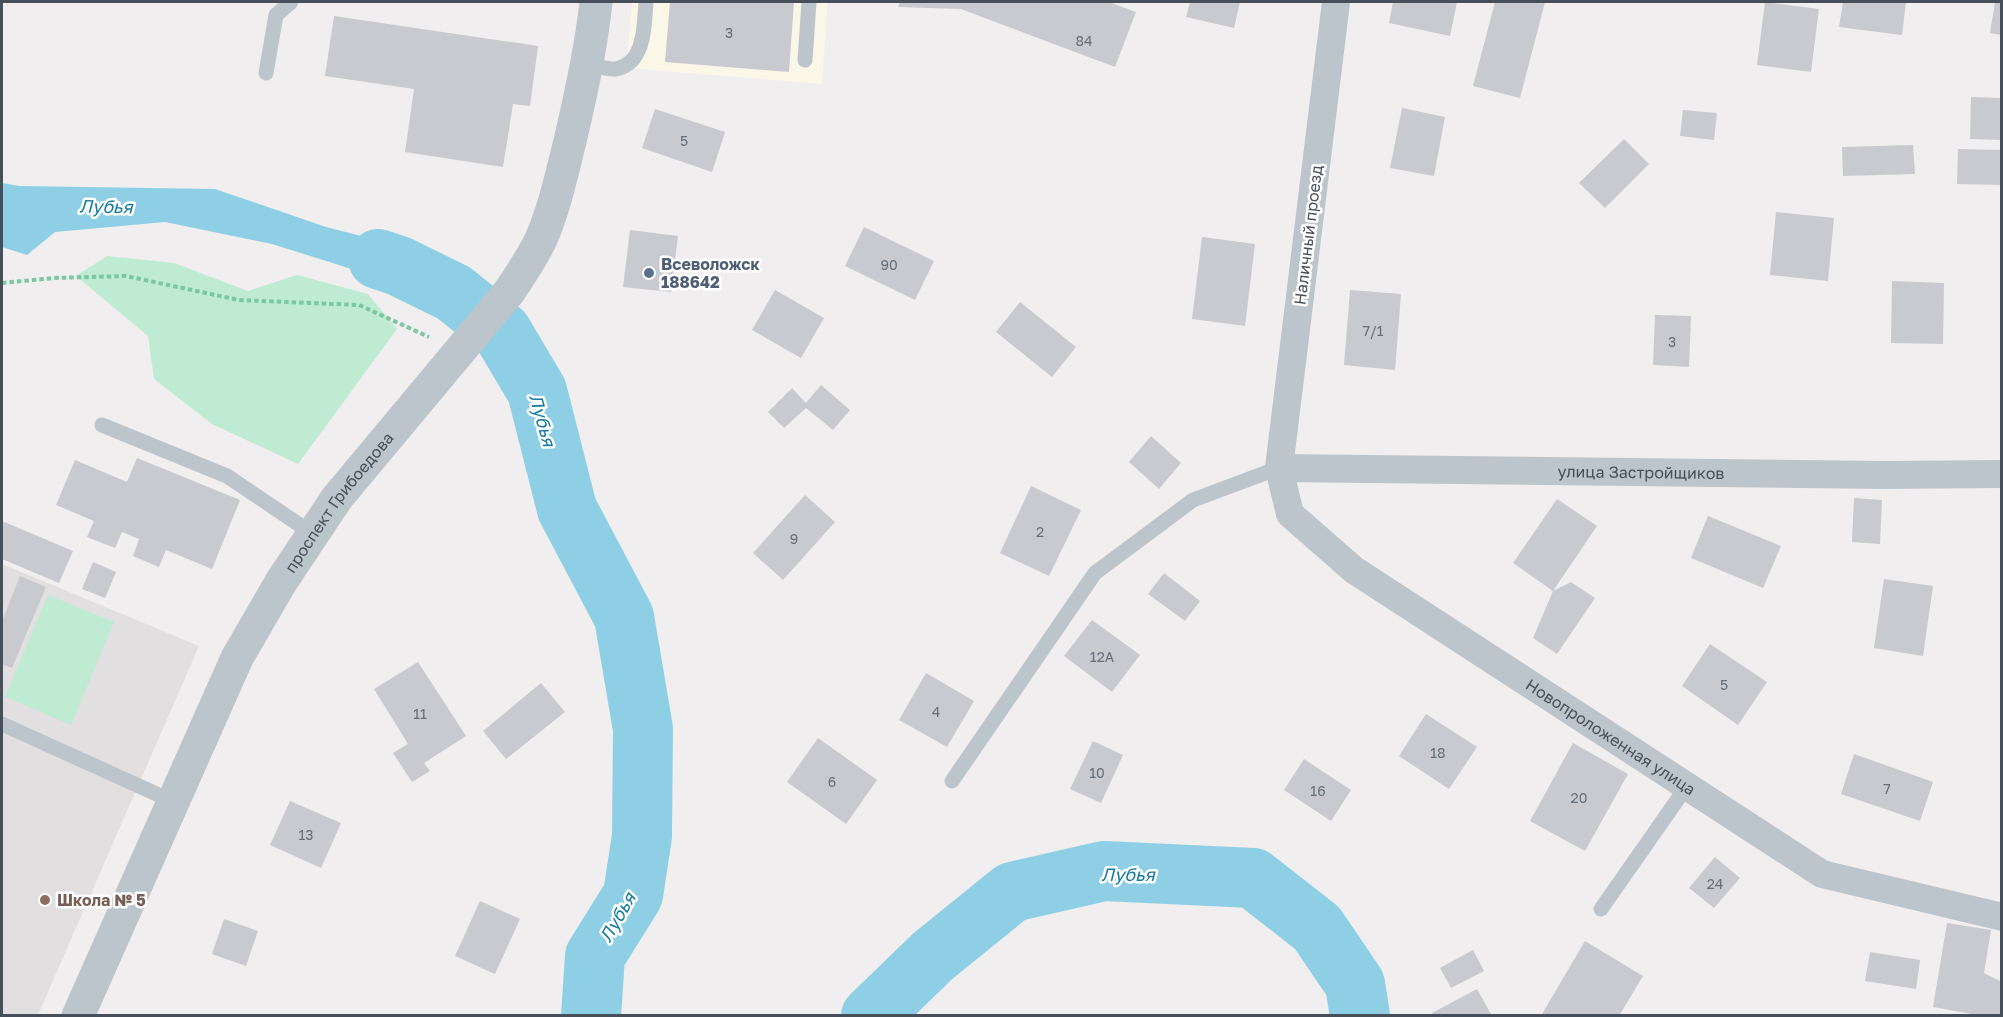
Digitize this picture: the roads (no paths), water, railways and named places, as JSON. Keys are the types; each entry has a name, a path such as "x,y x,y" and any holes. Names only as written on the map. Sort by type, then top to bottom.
{"street":[{"name":"проспект Грибоедова","path":"78,1016 237,658 281,582 337,498 446,349 509,292 527,266 552,211 588,64 596,2"},
{"name":"Наличный проезд","path":"1279,468 1336,2"},
{"name":"улица Застройщиков","path":"1279,468 1885,475 2001,474"},
{"name":"Новопроложенная улица","path":"1279,468 1290,514 1354,570 1822,874 2001,917"}],"lane":[{"path":"266,73 276,15 291,2"},
{"path":"588,64 616,69 633,59 643,40 646,2"},
{"path":"805,60 809,2"},
{"path":"102,425 227,476 313,534"},
{"path":"952,781 1095,573 1193,500 1279,468"},
{"path":"2,724 172,801"},
{"path":"1601,909 1687,786"}],"water":[{"path":"2,183 19,186 215,189 326,227 420,251 471,272 437,314 377,277 272,244 165,222 55,232 27,255 2,247"}],"waterway":[{"name":"Лубья","path":"378,259 399,266 454,293 502,332 537,391 567,509 624,617 643,729 642,836 633,895 595,956 591,1016"},
{"name":"Лубья","path":"871,1016 933,956 1012,892 1104,871 1253,878 1317,928 1355,984 1360,1016"}],"place":[{"name":"Всеволожск 188642","path":"649,273"},
{"name":"Школа № 5","path":"45,900"}]}
